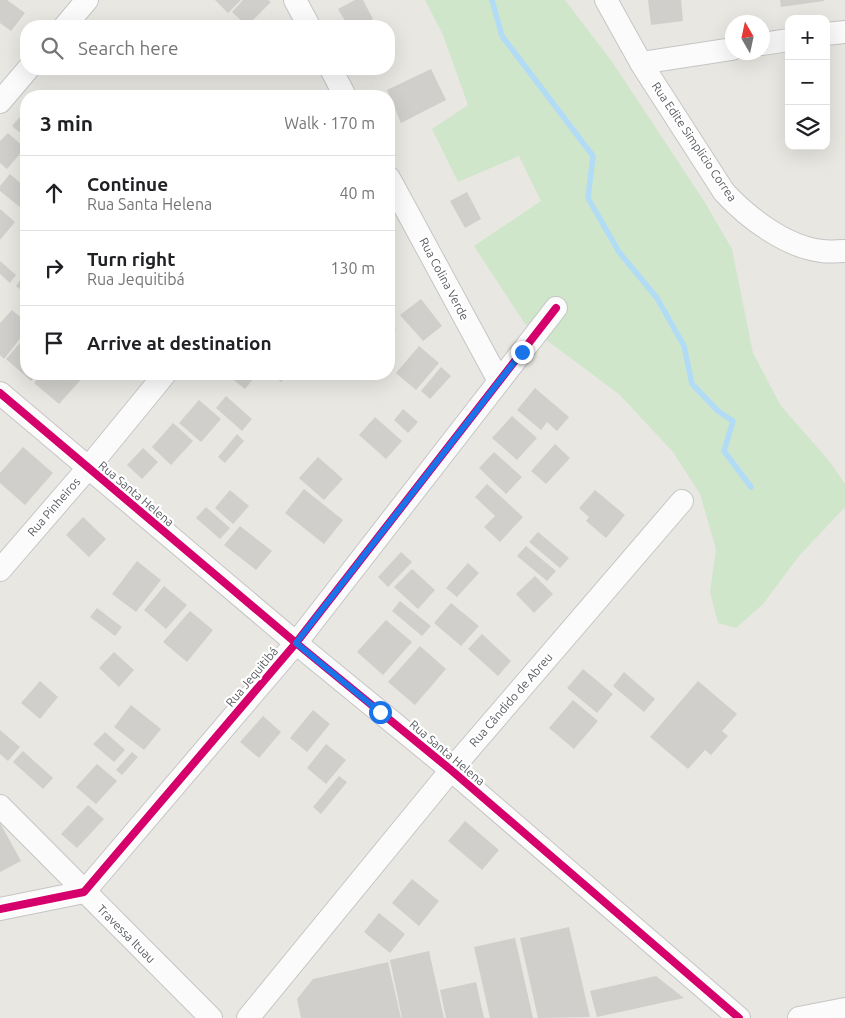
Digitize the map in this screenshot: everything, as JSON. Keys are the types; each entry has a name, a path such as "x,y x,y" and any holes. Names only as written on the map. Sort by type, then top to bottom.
{"street":[{"path":"70,20 87,0"},
{"path":"295,0 306,20"},
{"name":"Rua Edite Simplicio Correa","path":"606,0 641,63 724,192 738,208 777,235 799,245 821,251 845,251"},
{"path":"830,34 845,32"},
{"path":"770,43 785,41"},
{"path":"641,63 725,50"},
{"path":"0,102 23,75"},
{"path":"334,75 342,90"},
{"name":"Rua Colina Verde","path":"395,189 499,381"},
{"name":"Rua Jequitibá","path":"84,892 296,643 556,308"},
{"name":"Rua Pinheiros","path":"0,570 88,468 160,380"},
{"name":"Rua Santa Helena","path":"0,393 296,643 451,770 739,1018"},
{"name":"Rua Cândido de Abreu","path":"248,1018 451,770 682,501"},
{"name":"Travessa Ituau","path":"0,806 211,1018"},
{"path":"0,909 84,892"},
{"path":"799,1018 845,1009"}],"green space":[{"path":"425,0 565,0 613,63 704,201 732,249 753,353 781,406 830,462 845,484 845,507 799,556 763,604 736,628 718,623 710,592 716,549 700,494 673,452 620,395 525,324 474,246 541,201 519,156 458,182 432,129 468,105 443,35"}],"building":[{"path":"0,0 7,0 25,13 11,31 0,23"},
{"path":"215,0 241,0 228,13"},
{"path":"243,0 268,0 271,2 253,20 241,20 232,12"},
{"path":"355,0 363,0 373,19 344,20 338,9"},
{"path":"648,0 681,0 683,21 651,25"},
{"path":"780,0 824,0 824,1 781,7"},
{"path":"431,69 446,100 401,123 395,109 395,90 387,90"},
{"path":"20,117 20,133 12,126"},
{"path":"8,133 20,144 20,154 7,169 0,163 0,141"},
{"path":"10,174 20,183 20,207 0,191 0,186"},
{"path":"467,192 481,219 465,228 450,201"},
{"path":"0,209 15,222 0,240"},
{"path":"0,261 16,275 10,283 0,274"},
{"path":"20,280 20,289 16,286"},
{"path":"421,299 442,326 423,341 400,315"},
{"path":"12,310 20,317 20,339 4,359 0,355 0,323"},
{"path":"20,343 20,371 6,359"},
{"path":"419,346 439,363 416,390 396,373"},
{"path":"441,367 451,376 430,399 421,391"},
{"path":"37,380 81,380 59,404 34,383"},
{"path":"234,380 252,380 245,389"},
{"path":"535,388 569,417 557,431 547,422 541,430 517,410"},
{"path":"226,396 252,419 242,431 216,408"},
{"path":"199,400 221,419 201,442 179,423"},
{"path":"403,409 418,422 408,433 394,420"},
{"path":"512,416 537,438 517,460 492,438"},
{"path":"375,417 402,441 386,459 359,435"},
{"path":"173,423 193,441 171,465 152,447"},
{"path":"237,434 244,441 225,463 218,457"},
{"path":"555,444 570,458 546,484 531,471"},
{"path":"23,447 53,473 25,505 0,483 0,473"},
{"path":"143,448 158,462 142,479 127,465"},
{"path":"494,452 522,477 506,494 479,468"},
{"path":"318,457 343,479 324,500 299,478"},
{"path":"487,484 523,517 500,542 484,527 495,516 475,497"},
{"path":"304,489 343,520 324,544 285,513"},
{"path":"230,490 249,506 233,524 215,508"},
{"path":"595,490 625,515 606,538 586,521 589,517 579,508"},
{"path":"206,507 230,528 220,539 196,518"},
{"path":"83,517 106,539 89,557 66,535"},
{"path":"240,526 272,551 256,570 224,545"},
{"path":"538,532 569,558 560,568 529,542"},
{"path":"526,546 556,571 547,581 517,556"},
{"path":"401,552 412,562 388,587 378,577"},
{"path":"137,561 161,580 136,612 112,594"},
{"path":"468,563 479,573 457,597 446,588"},
{"path":"412,569 435,590 418,609 394,587"},
{"path":"535,576 553,594 534,613 516,594"},
{"path":"164,586 187,605 166,629 144,610"},
{"path":"400,601 431,626 422,636 392,611"},
{"path":"451,603 479,626 461,646 434,623"},
{"path":"97,608 122,627 115,636 90,617"},
{"path":"190,611 213,630 187,662 163,642"},
{"path":"386,620 412,642 383,675 357,652"},
{"path":"482,634 511,661 498,676 468,649"},
{"path":"420,646 446,669 415,705 388,682"},
{"path":"114,652 134,670 119,687 99,668"},
{"path":"583,669 613,694 597,713 567,688"},
{"path":"624,672 655,699 644,712 613,686"},
{"path":"40,681 58,697 40,719 21,703"},
{"path":"698,681 737,714 722,731 728,736 711,755 705,750 688,769 650,737"},
{"path":"573,700 598,721 574,749 549,728"},
{"path":"131,705 161,729 144,750 114,727"},
{"path":"313,710 330,724 307,752 290,738"},
{"path":"263,716 281,732 259,758 240,742"},
{"path":"0,730 20,747 8,761 0,754"},
{"path":"105,732 125,750 114,762 93,744"},
{"path":"326,744 346,760 326,784 307,768"},
{"path":"23,751 53,778 43,789 13,762"},
{"path":"132,752 138,757 122,775 116,770"},
{"path":"97,764 117,781 96,804 76,787"},
{"path":"339,776 347,782 321,814 313,807"},
{"path":"88,805 104,819 77,848 61,834"},
{"path":"465,821 499,850 482,870 448,841"},
{"path":"0,823 21,861 0,872"},
{"path":"412,879 439,901 419,926 392,903"},
{"path":"379,913 405,934 390,953 364,932"},
{"path":"569,927 590,1017 538,1018 520,938"},
{"path":"515,938 533,1018 490,1018 474,947"},
{"path":"429,951 444,1018 402,1018 390,960"},
{"path":"388,962 401,1018 301,1018 297,999 313,979"},
{"path":"656,976 684,998 597,1017 590,991"},
{"path":"476,982 484,1018 446,1018 440,990"}],"waterway":[{"path":"492,0 502,36 593,156 588,198 619,252 657,298 684,346 692,384 718,411 733,421 724,451 751,487"}],"cycle path":[{"path":"0,909 84,892 296,643 556,308"},
{"path":"0,393 296,643 451,770 739,1018"}],"route":[{"path":"380,712 296,643 522,352"}]}
